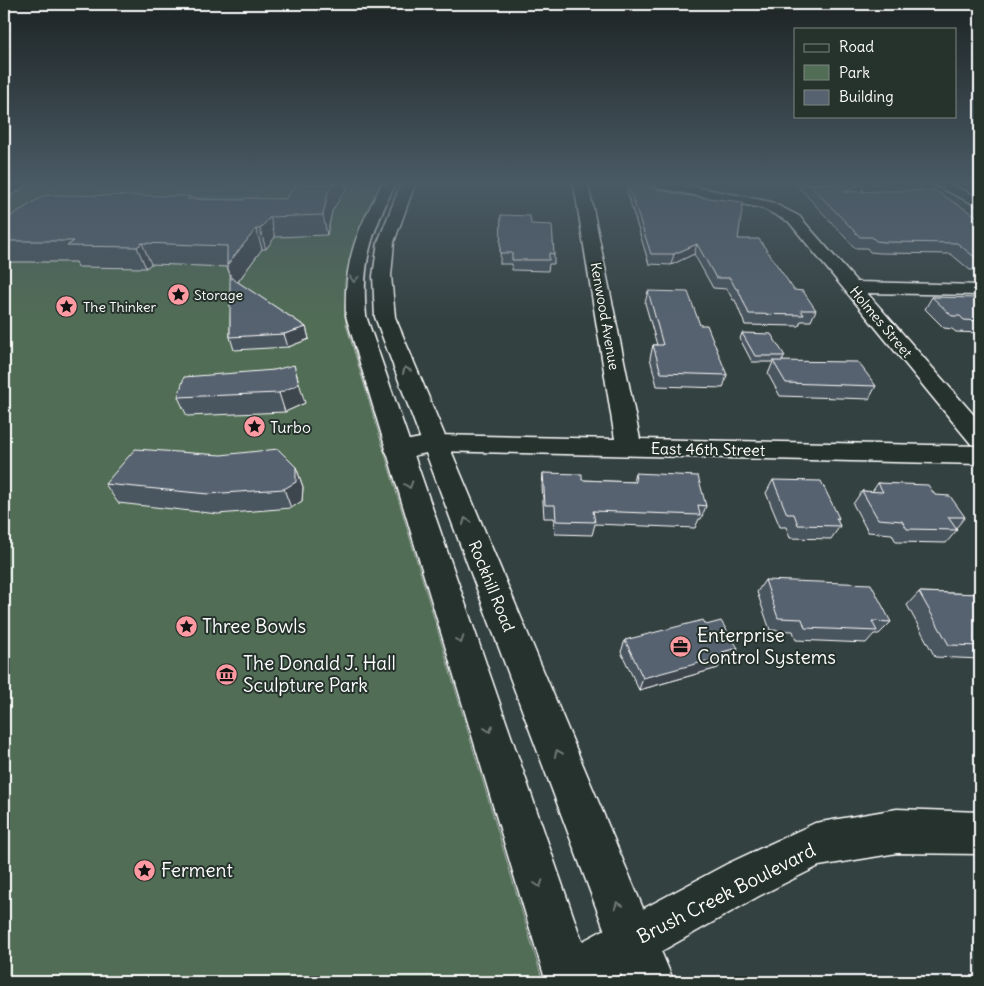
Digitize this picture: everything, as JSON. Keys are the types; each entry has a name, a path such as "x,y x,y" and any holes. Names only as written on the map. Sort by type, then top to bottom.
{"street":[{"path":"366,230 355,263 353,289 356,316 570,979"},
{"name":"Rockhill Road","path":"391,230 386,242 382,276 385,317 632,941 650,982"},
{"name":"Kenwood Avenue","path":"588,230 628,447"},
{"name":"Holmes Street","path":"804,230 980,438"},
{"path":"852,287 980,290"},
{"name":"East 46th Street","path":"398,450 436,443 980,455"},
{"name":"Brush Creek Boulevard","path":"570,979 632,941 743,880 815,845 897,832 980,832"}],"green space":[{"name":"The Donald J. Hall Sculpture Park","path":"4,230 360,230 347,268 345,281 346,324 543,982 4,982"}],"building":[{"path":"4,230 255,230 227,265 227,246 142,243 137,247 67,246 74,241 4,241"},
{"path":"501,230 552,230 554,254 549,253 549,260 512,260 512,253 500,253"},
{"path":"643,230 739,230 738,239 759,239 794,290 803,291 816,310 801,310 804,315 749,314 738,289 736,289 730,278 716,278 697,244 674,254 651,254"},
{"path":"853,230 980,230 980,259 977,259 957,243 885,242 876,241 872,237 860,237"},
{"path":"230,277 306,327 284,334 230,337"},
{"path":"648,291 688,292 700,325 707,325 727,375 661,373 653,345 663,345"},
{"path":"932,297 979,298 980,321 964,320 960,316 952,316"},
{"path":"742,333 771,334 785,356 755,356"},
{"path":"773,361 858,362 876,386 786,383"},
{"path":"294,365 299,384 279,393 178,397 184,377 274,370"},
{"path":"135,449 221,455 278,449 296,467 296,482 284,489 208,494 105,484"},
{"path":"543,473 582,474 582,480 636,482 635,473 698,476 706,506 698,505 700,515 593,511 595,522 556,521 555,505 545,505"},
{"path":"773,480 821,481 839,518 836,518 840,526 798,525 794,514 787,514"},
{"path":"878,483 928,485 935,495 950,496 965,517 948,517 957,530 907,529 902,521 878,519 862,491 883,492"},
{"path":"765,580 871,584 891,622 872,621 877,631 805,628 802,619 778,618"},
{"path":"919,592 980,594 980,646 949,645"},
{"path":"703,620 706,625 721,621 738,648 722,652 725,656 643,678 625,640"}],"place":[{"name":"Storage","path":"178,295"},
{"name":"The Thinker","path":"67,307"},
{"name":"Turbo","path":"254,427"},
{"name":"Three Bowls","path":"186,626"},
{"name":"Enterprise Control Systems","path":"681,646"},
{"name":"The Donald J. Hall Sculpture Park","path":"227,674"},
{"name":"Ferment","path":"145,870"}]}
